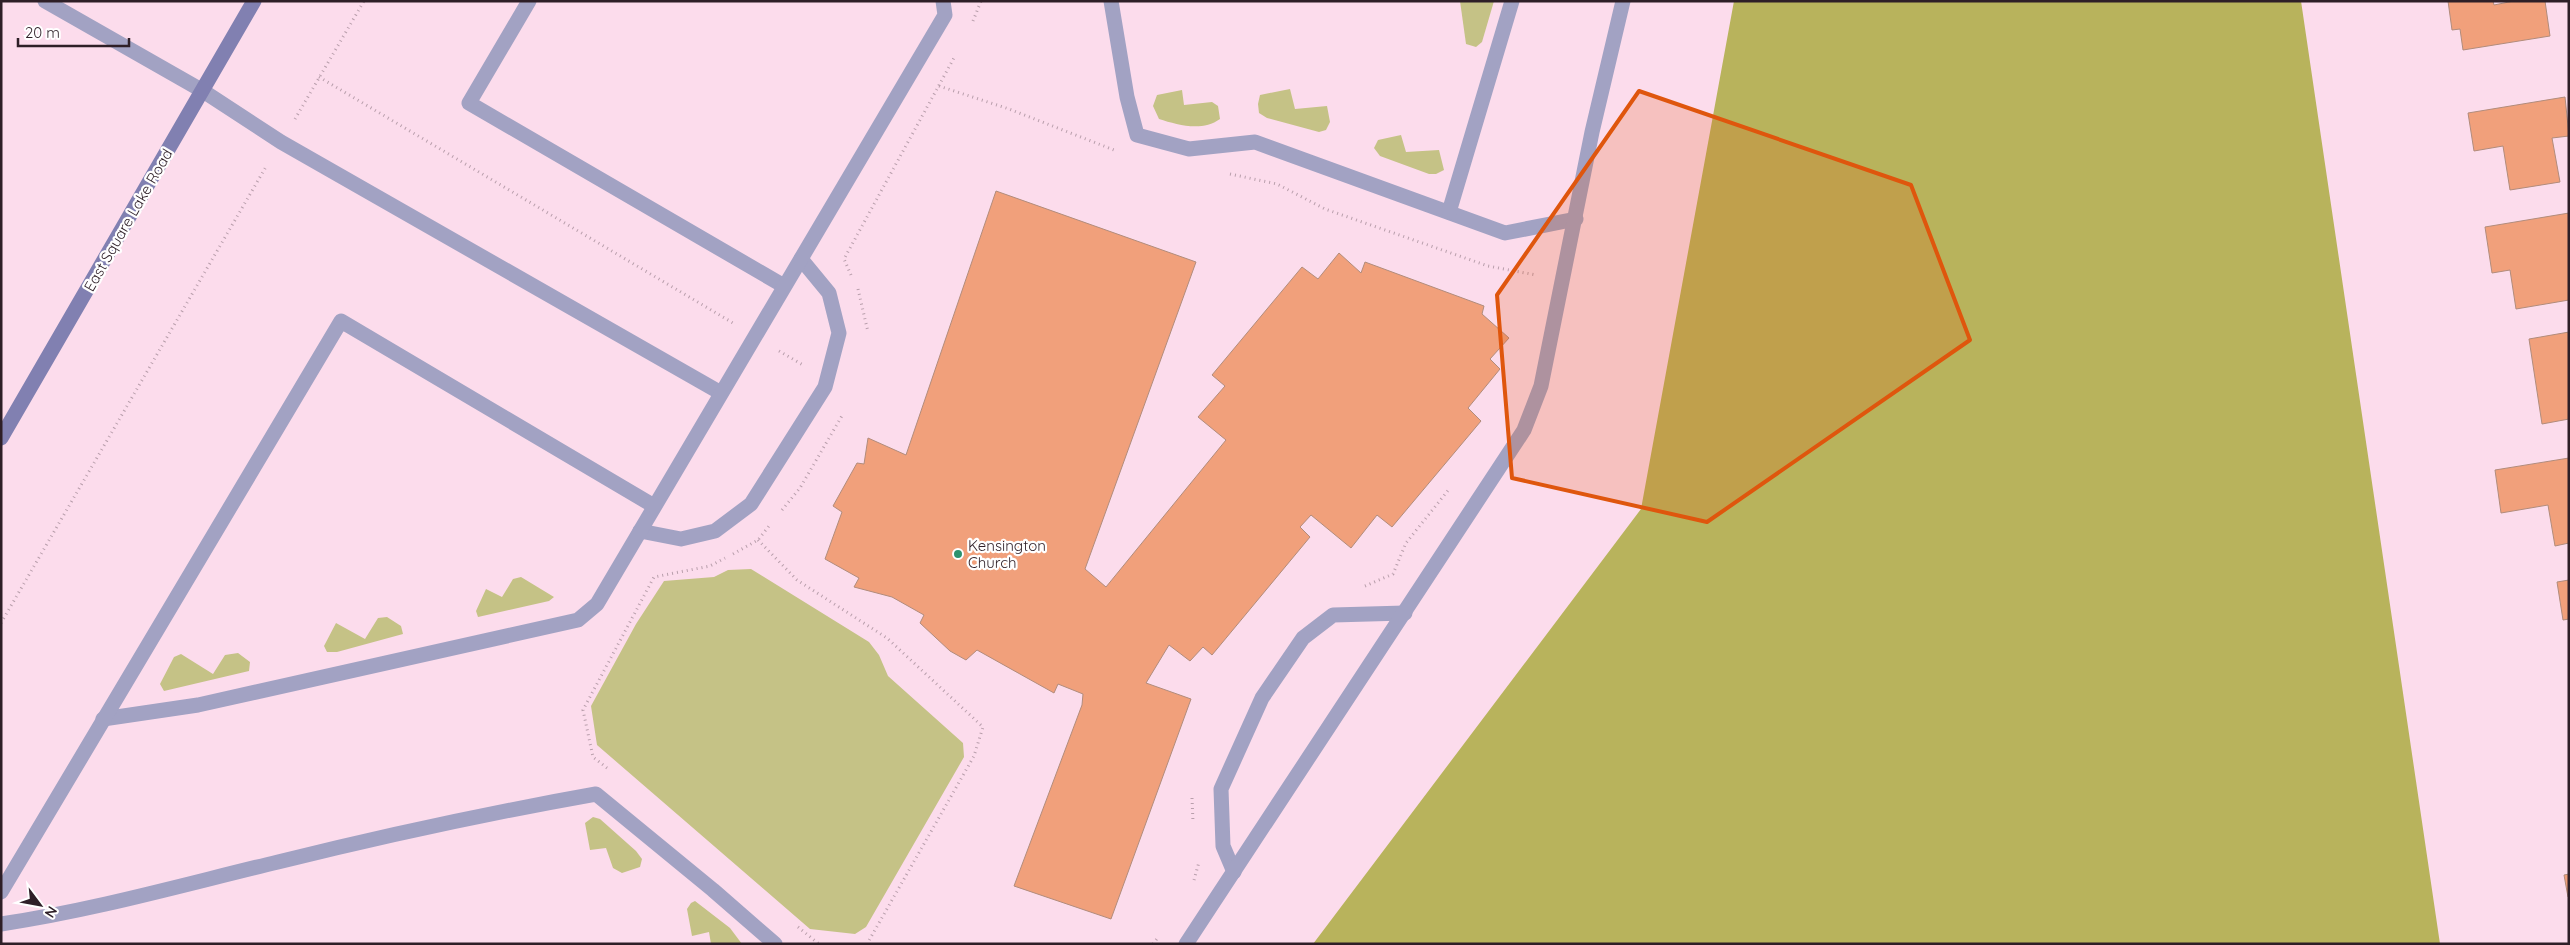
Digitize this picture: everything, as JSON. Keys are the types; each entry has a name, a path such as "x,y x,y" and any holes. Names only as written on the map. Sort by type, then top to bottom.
{"main road":[{"name":"East Square Lake Road","path":"1,438 254,1"}],"lane":[{"path":"529,1 469,103 784,286"},
{"path":"103,719 198,705 578,620 597,604 945,15 943,1"},
{"path":"1111,1 1127,97 1137,135 1188,149 1255,142 1505,233 1576,218"},
{"path":"1448,212 1512,1"},
{"path":"1186,944 1524,430 1541,386 1592,132 1623,1"},
{"path":"51,3 203,91 281,142 721,394"},
{"path":"640,531 681,539 715,531 751,504 825,387 839,333 828,293 801,259"},
{"path":"1,892 341,321 654,506"},
{"path":"1234,872 1223,846 1221,788 1262,698 1303,638 1333,615 1404,613"},
{"path":"1,924 66,914 501,810 596,794 708,885 775,944"}],"path":[{"path":"1,623 364,1"},
{"path":"319,77 826,379"},
{"path":"939,86 1009,109 1121,152"},
{"path":"1228,173 1277,184 1325,209 1488,266 1540,276"},
{"path":"1360,588 1393,574 1406,543 1453,484"},
{"path":"758,540 797,580 887,638 983,727 974,756 867,944"},
{"path":"1192,790 1191,813 1195,830"},
{"path":"1192,887 1201,854"},
{"path":"1153,944 1163,931"}],"highlighted area":[{"path":"1639,91 1911,185 1970,340 1707,522 1512,478 1497,295"}],"shaded area":[{"path":"1460,1 1494,1 1482,42 1476,47 1466,44"},
{"path":"1734,1 2301,1 2440,944 1313,944 1641,509"},
{"path":"1290,89 1295,109 1327,106 1330,122 1326,130 1319,132 1267,118 1259,113 1260,95"},
{"path":"1182,90 1184,105 1212,102 1218,106 1220,119 1206,125 1190,126 1159,119 1153,106 1157,95"},
{"path":"1401,135 1406,152 1439,150 1444,170 1436,174 1429,174 1380,156 1374,148 1378,140"},
{"path":"751,569 869,642 879,655 888,676 963,743 964,757 866,927 855,934 810,929 597,745 591,706 636,624 664,581 714,577 728,570"},
{"path":"521,577 554,597 549,601 478,617 476,611 486,589 502,597 513,579"},
{"path":"387,617 401,626 403,634 337,652 327,652 324,646 336,623 365,639 378,618"},
{"path":"238,653 250,662 249,671 164,691 160,684 174,657 181,654 213,674 225,655"},
{"path":"593,817 600,819 636,851 642,859 640,867 622,873 613,868 606,848 590,850 585,823"},
{"path":"695,901 730,928 742,944 711,944 709,932 692,936 687,909"}],"building":[{"path":"2448,1 2493,1 2494,5 2514,1 2545,1 2550,36 2463,50 2460,29 2452,30"},
{"path":"2565,97 2569,136 2552,138 2560,182 2510,190 2503,146 2474,151 2468,113"},
{"name":"Kensington Church","path":"996,191 1196,262 1085,569 1106,587 1226,440 1198,417 1225,386 1212,375 1302,267 1318,279 1339,253 1361,273 1365,262 1484,306 1482,314 1509,338 1490,359 1500,369 1468,408 1481,421 1392,527 1377,515 1351,548 1311,515 1300,527 1310,537 1212,655 1203,647 1190,661 1169,645 1146,683 1191,699 1111,919 1014,886 1082,705 1083,694 1058,684 1054,693 977,650 966,660 950,651 920,623 924,615 892,597 854,587 859,578 825,559 842,512 833,506 857,463 864,464 868,438 906,455"},
{"path":"2569,213 2569,300 2516,309 2510,270 2492,273 2485,227"},
{"path":"2569,332 2569,419 2542,424 2529,339"},
{"path":"2569,458 2569,543 2555,546 2548,505 2501,513 2495,470"},
{"path":"2569,580 2569,619 2563,620 2557,582"},
{"path":"2569,874 2569,897 2568,897 2564,875"}],"place":[{"name":"Kensington Church","path":"958,554"}]}
